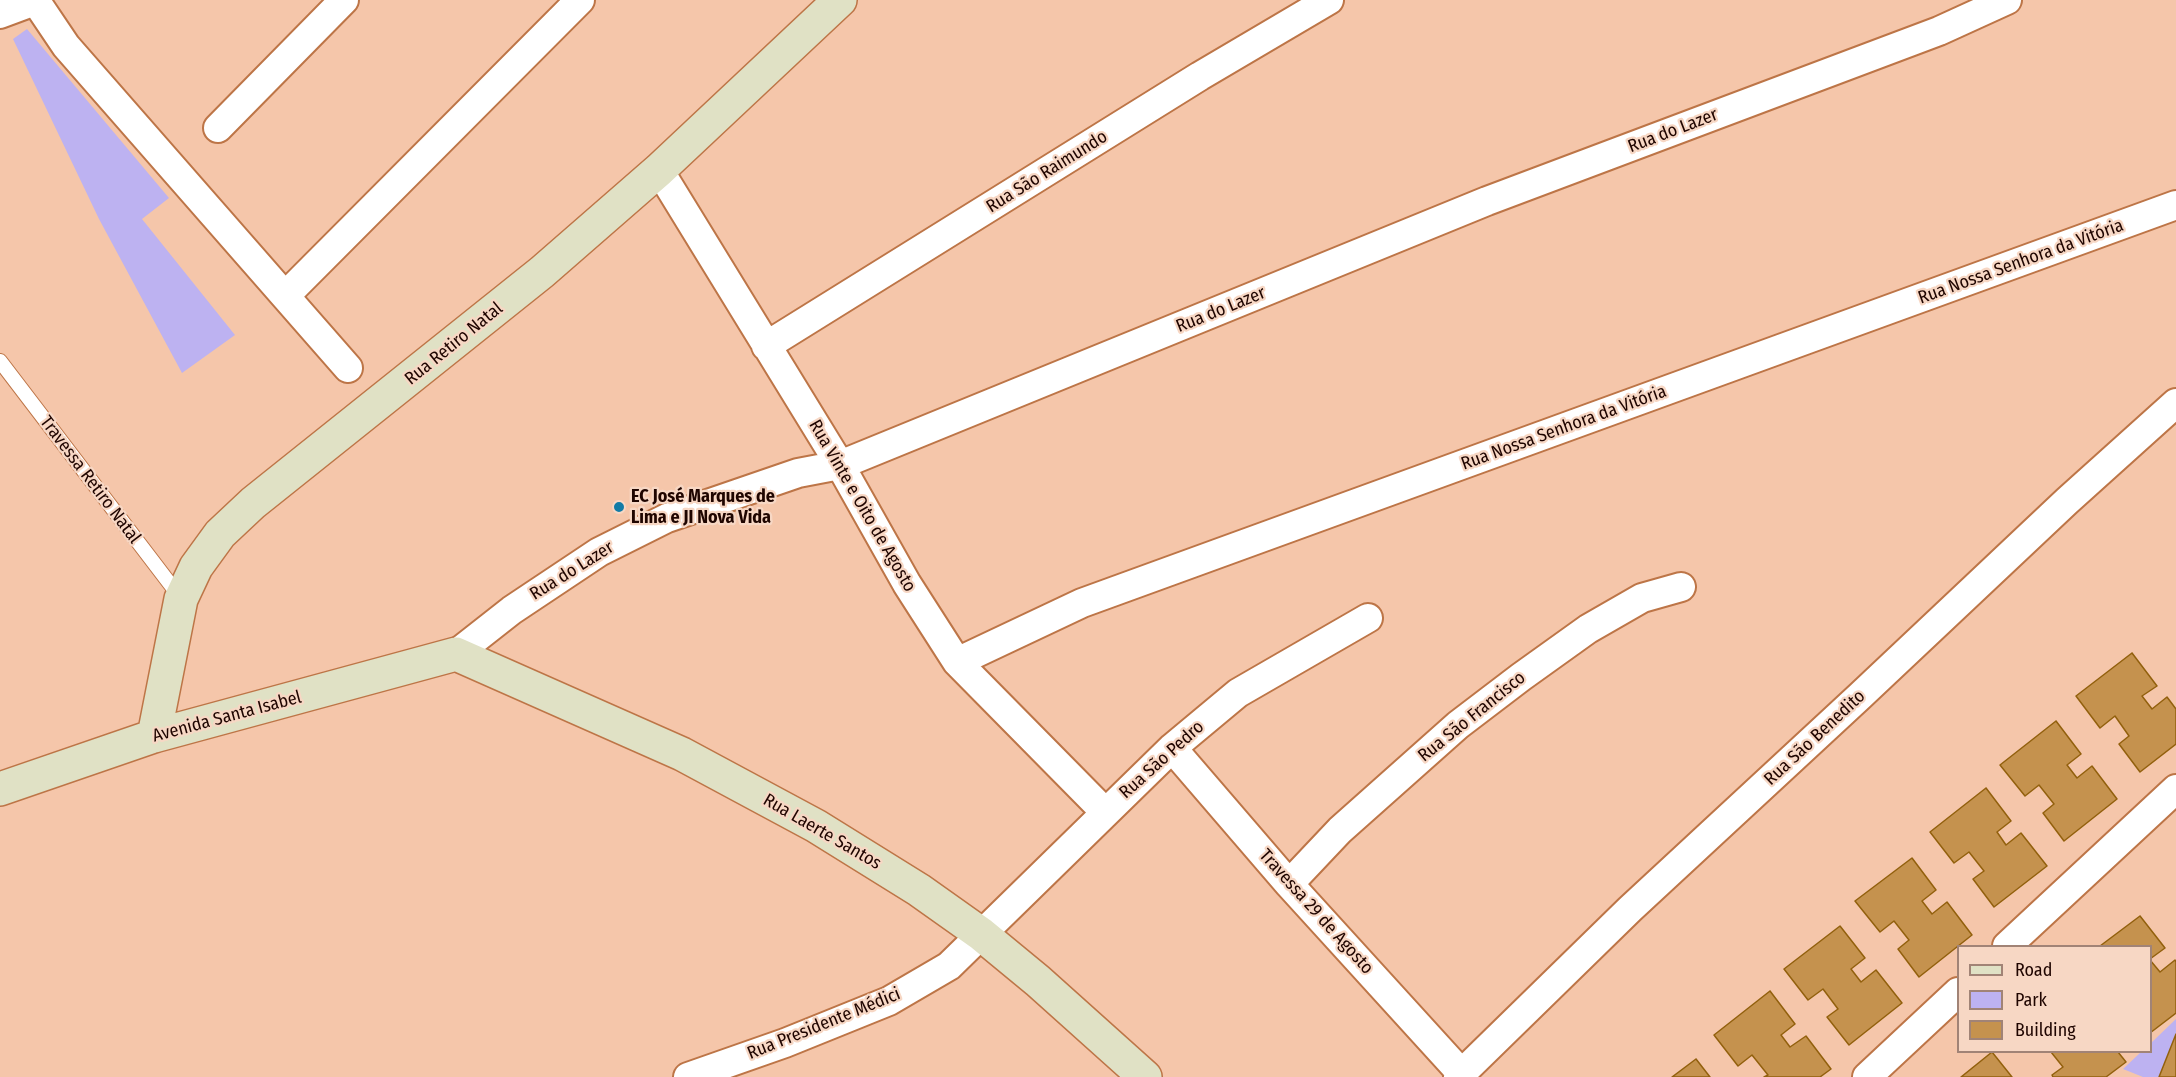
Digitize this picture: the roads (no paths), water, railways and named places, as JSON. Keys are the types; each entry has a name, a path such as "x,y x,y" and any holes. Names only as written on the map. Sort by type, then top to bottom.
{"street":[{"path":"218,128 344,0"},
{"path":"285,296 580,0"},
{"name":"Rua Retiro Natal","path":"154,736 181,599 196,567 220,534 254,503 542,272 660,170 840,0"},
{"name":"Rua São Raimundo","path":"766,346 1200,76 1329,0"},
{"name":"Rua do Lazer","path":"456,654 512,610 599,552 668,518 798,473 840,465 1476,206 1939,31 2007,0"},
{"path":"0,14 35,1 66,46 348,368"},
{"name":"Rua Vinte e Oito de Agosto","path":"660,170 840,465 907,584 957,662 1105,812"},
{"name":"Rua Nossa Senhora da Vitória","path":"957,662 1082,603 2176,205"},
{"name":"Rua São Benedito","path":"1460,1075 1630,909 2067,501 2176,403"},
{"name":"Rua São Francisco","path":"1289,884 1340,830 1458,726 1521,677 1588,629 1642,598 1681,587"},
{"name":"Rua São Pedro","path":"981,934 1172,748 1238,693 1368,618"},
{"name":"Avenida Santa Isabel","path":"0,789 154,736 456,654"},
{"name":"Rua Laerte Santos","path":"456,654 682,754 816,826 919,890 981,934 1038,981 1145,1077"},
{"name":"Travessa 29 de Agosto","path":"1172,748 1289,884 1460,1075"},
{"path":"2008,945 2176,789"},
{"name":"Rua Presidente Médici","path":"687,1077 784,1043 889,1001 949,966 981,934"},
{"path":"1868,1077 1957,994"}],"lane":[{"name":"Travessa Retiro Natal","path":"0,361 181,599"}],"place":[{"name":"EC José Marques de Lima e JI Nova Vida","path":"619,507"}]}
